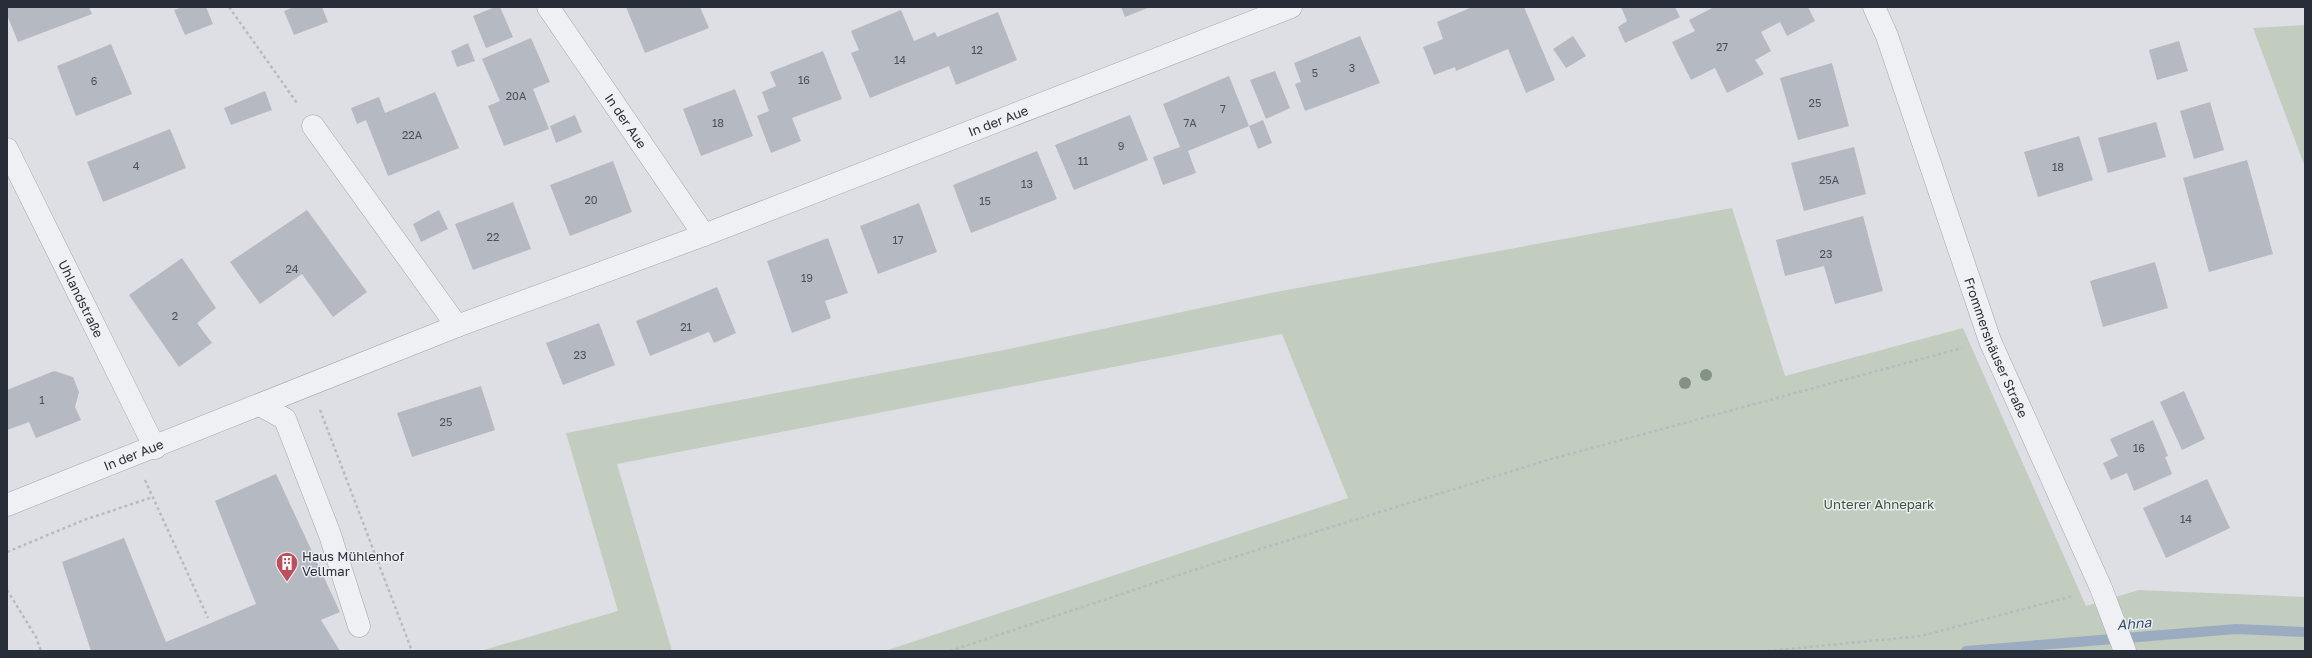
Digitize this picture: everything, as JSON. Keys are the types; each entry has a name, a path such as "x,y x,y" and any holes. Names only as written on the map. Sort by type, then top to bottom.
{"street":[{"name":"In der Aue","path":"548,7 704,235"},
{"name":"In der Aue","path":"7,505 155,448 458,326 704,235 1291,7"},
{"name":"Frommershäuser Straße","path":"1874,7 1887,36 1990,341 2103,594 2125,651"},
{"path":"1887,36 1893,7"},
{"path":"313,126 458,326"},
{"name":"Uhlandstraße","path":"7,149 155,448"},
{"path":"260,405 285,419 330,535 359,626"}],"path":[{"path":"229,7 313,126"},
{"path":"950,651 1212,564 1551,459 1990,341"},
{"path":"312,385 324,421 412,651"},
{"path":"145,480 208,618"},
{"path":"7,552 84,520 153,497"},
{"path":"7,590 36,637 41,651"},
{"path":"1768,651 1921,636 2103,594"}],"green space":[{"path":"2305,25 2305,167 2253,28"},
{"name":"Unterer Ahnepark","path":"1732,208 1785,376 1963,328 2086,606 2139,590 2305,597 2305,651 885,651 1348,498 1282,334 617,464 672,651 480,651 618,611 566,433 1004,350 1276,292"}],"building":[{"path":"7,7 89,7 92,14 18,42 7,15"},
{"path":"183,7 206,7 213,24 185,35 174,10"},
{"path":"294,7 322,7 328,22 294,35 284,11"},
{"path":"495,7 500,7 513,37 486,48 473,16"},
{"path":"626,7 700,7 709,28 645,53"},
{"path":"1121,7 1150,7 1125,17"},
{"path":"1472,7 1524,7 1555,80 1526,93 1508,49 1456,71 1455,67 1434,75 1423,47 1443,39 1437,22"},
{"path":"1621,7 1675,7 1680,17 1625,43 1618,27 1627,21"},
{"path":"1714,7 1808,7 1815,21 1787,36 1780,22 1761,32 1771,51 1755,60 1764,74 1727,93 1715,68 1691,80 1672,42 1695,31 1689,20"},
{"path":"901,10 914,41 935,32 937,37 998,12 1017,60 956,85 949,66 870,98 851,53 859,50 851,31"},
{"path":"1360,36 1380,83 1305,111 1295,84 1301,82 1294,63"},
{"path":"1573,36 1586,56 1566,68 1553,49"},
{"path":"531,38 550,82 533,89 549,129 504,146 488,106 500,101 482,59"},
{"path":"2179,41 2188,71 2157,80 2149,50"},
{"path":"468,43 475,61 457,67 451,51"},
{"path":"111,44 132,94 76,116 57,66"},
{"path":"823,51 842,99 792,118 801,141 771,153 757,116 769,111 762,92 776,86 770,72"},
{"path":"1832,63 1849,126 1798,140 1780,78"},
{"path":"1275,71 1290,108 1266,119 1250,80"},
{"path":"1229,76 1249,126 1188,151 1196,173 1163,185 1153,157 1180,147 1163,104"},
{"path":"735,89 753,136 701,156 683,109"},
{"path":"265,91 272,110 231,125 224,108"},
{"path":"435,92 459,148 388,176 366,120 357,124 351,108 379,97 385,113"},
{"path":"2210,102 2224,150 2194,159 2180,111"},
{"path":"575,115 582,132 556,143 550,126"},
{"path":"1130,115 1148,160 1074,190 1055,145"},
{"path":"1263,120 1272,143 1258,149 1249,126"},
{"path":"2156,122 2166,157 2108,173 2098,138"},
{"path":"170,129 186,168 103,202 87,162"},
{"path":"2079,136 2093,180 2038,197 2024,152"},
{"path":"1854,147 1866,194 1804,211 1791,163"},
{"path":"1037,151 1057,199 971,233 953,185"},
{"path":"2247,160 2273,254 2209,272 2183,178"},
{"path":"613,161 632,212 570,236 550,185"},
{"path":"513,202 531,249 473,270 455,224"},
{"path":"919,203 937,252 878,274 860,226"},
{"path":"307,210 367,292 333,317 302,274 260,304 230,262"},
{"path":"439,210 448,229 421,242 413,224"},
{"path":"1863,216 1883,291 1835,304 1824,266 1785,276 1776,240"},
{"path":"828,238 848,293 825,301 831,318 792,333 767,261"},
{"path":"182,258 216,308 197,323 212,343 179,367 129,295"},
{"path":"2155,262 2168,308 2103,327 2090,281"},
{"path":"717,287 736,333 714,343 709,332 650,356 636,321"},
{"path":"599,323 615,365 563,385 546,343"},
{"path":"54,371 73,377 79,392 75,407 81,420 36,438 29,422 7,430 7,390"},
{"path":"481,386 495,430 412,457 397,413"},
{"path":"2184,391 2205,439 2182,450 2160,402"},
{"path":"2153,420 2168,456 2165,457 2172,474 2134,491 2127,473 2111,480 2103,463 2118,456 2110,439"},
{"name":"Haus Mühlenhof Vellmar","path":"276,474 340,612 321,620 340,651 91,651 62,562 124,538 166,642 256,604 215,501"},
{"path":"2207,479 2230,528 2166,558 2143,508"}],"waterway":[{"name":"Ahna","path":"1966,651 2236,629 2305,632"}],"place":[{"name":"Haus Mühlenhof Vellmar","path":"287,582"}]}
